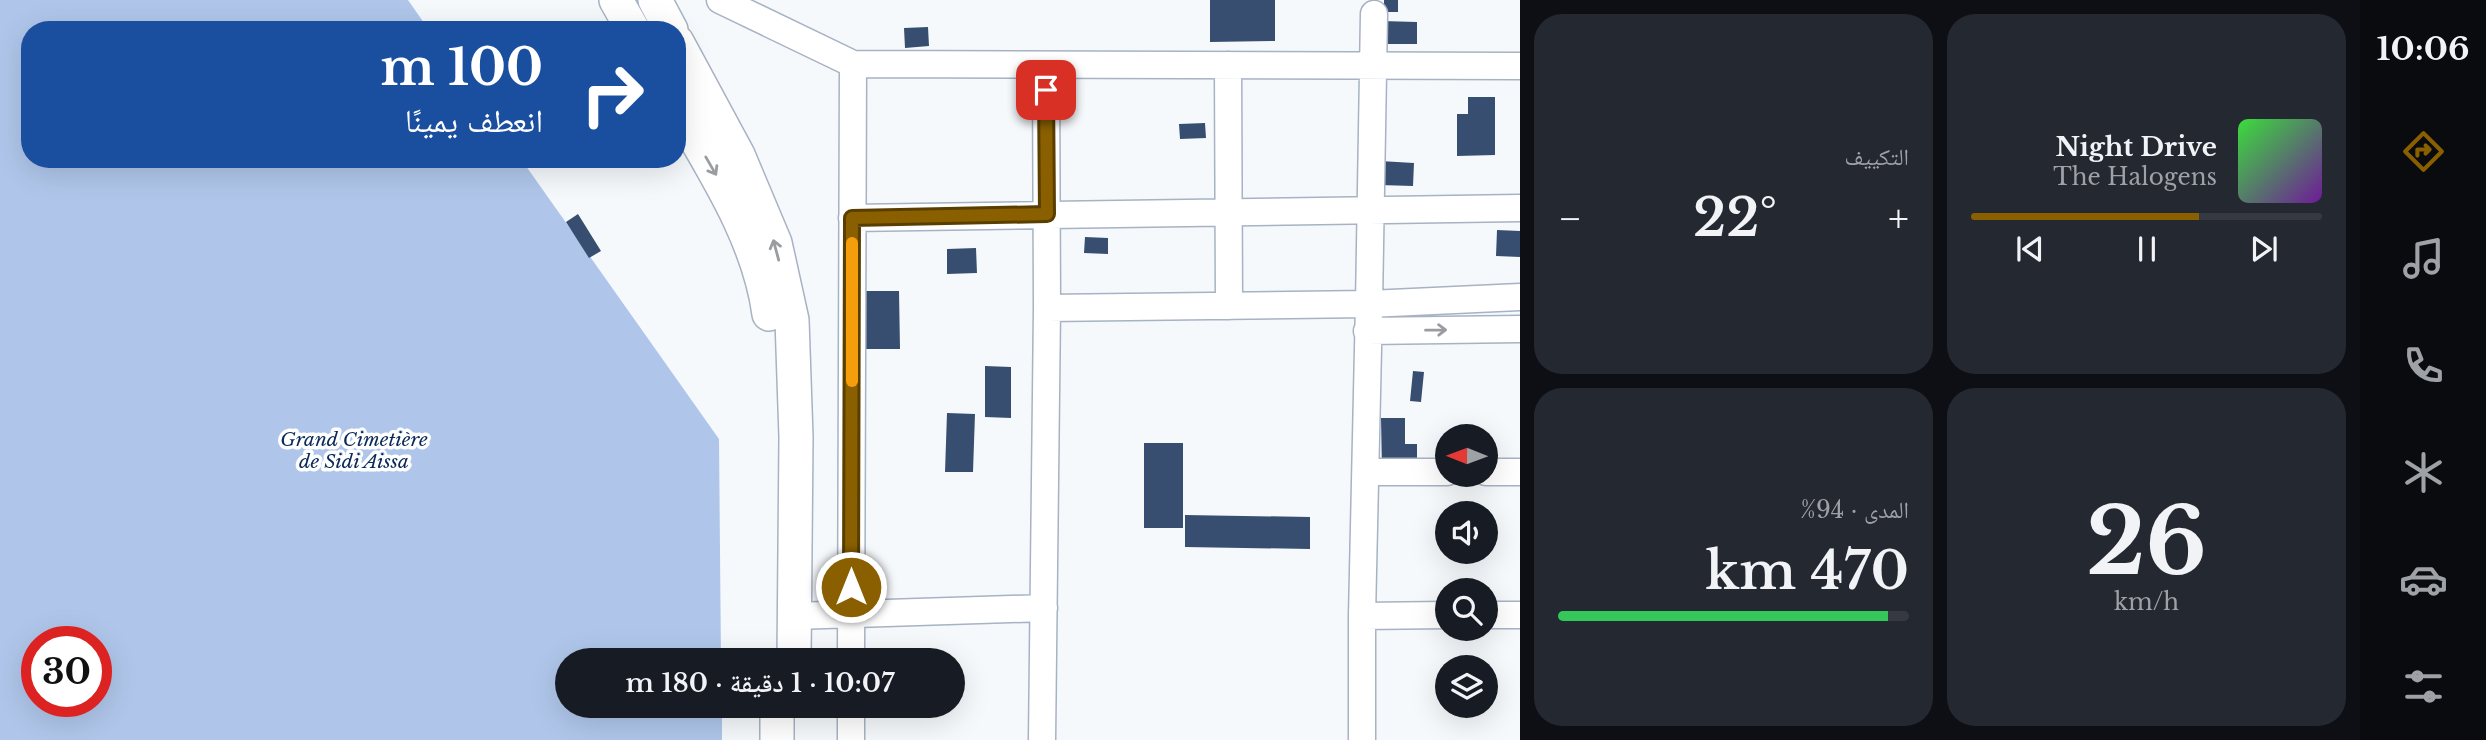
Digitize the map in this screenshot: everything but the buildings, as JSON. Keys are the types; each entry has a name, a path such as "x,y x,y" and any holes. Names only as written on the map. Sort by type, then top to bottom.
{"main road":[{"path":"616,0 628,21"},
{"path":"655,0 666,21"},
{"path":"686,59 738,155 775,243 792,320 796,437 794,648"},
{"path":"686,123 735,208 766,296 778,384 778,648"},
{"path":"777,740 778,718"},
{"path":"794,718 794,740"}],"street":[{"path":"720,0 853,64 1520,66"},
{"path":"1362,740 1374,14"},
{"path":"851,648 853,64"},
{"path":"1042,740 1046,65"},
{"path":"1228,65 1229,306"},
{"path":"852,218 1520,208"},
{"path":"1046,308 1368,304 1520,297"},
{"path":"1367,331 1520,329"},
{"path":"1366,472 1435,472"},
{"path":"1498,472 1520,472"},
{"path":"794,616 1044,608"},
{"path":"1362,616 1435,615"},
{"path":"1498,615 1520,615"},
{"path":"851,718 851,740"}],"green space":[{"name":"Grand Cimetière de Sidi Aissa","path":"0,0 408,0 423,21 21,21 21,168 527,168 719,439 721,648 555,648 555,718 722,718 722,740 0,740"}],"slow traffic":[{"path":"852,243 852,381"}],"route":[{"path":"851,587 852,218 1047,214 1046,90"}]}
